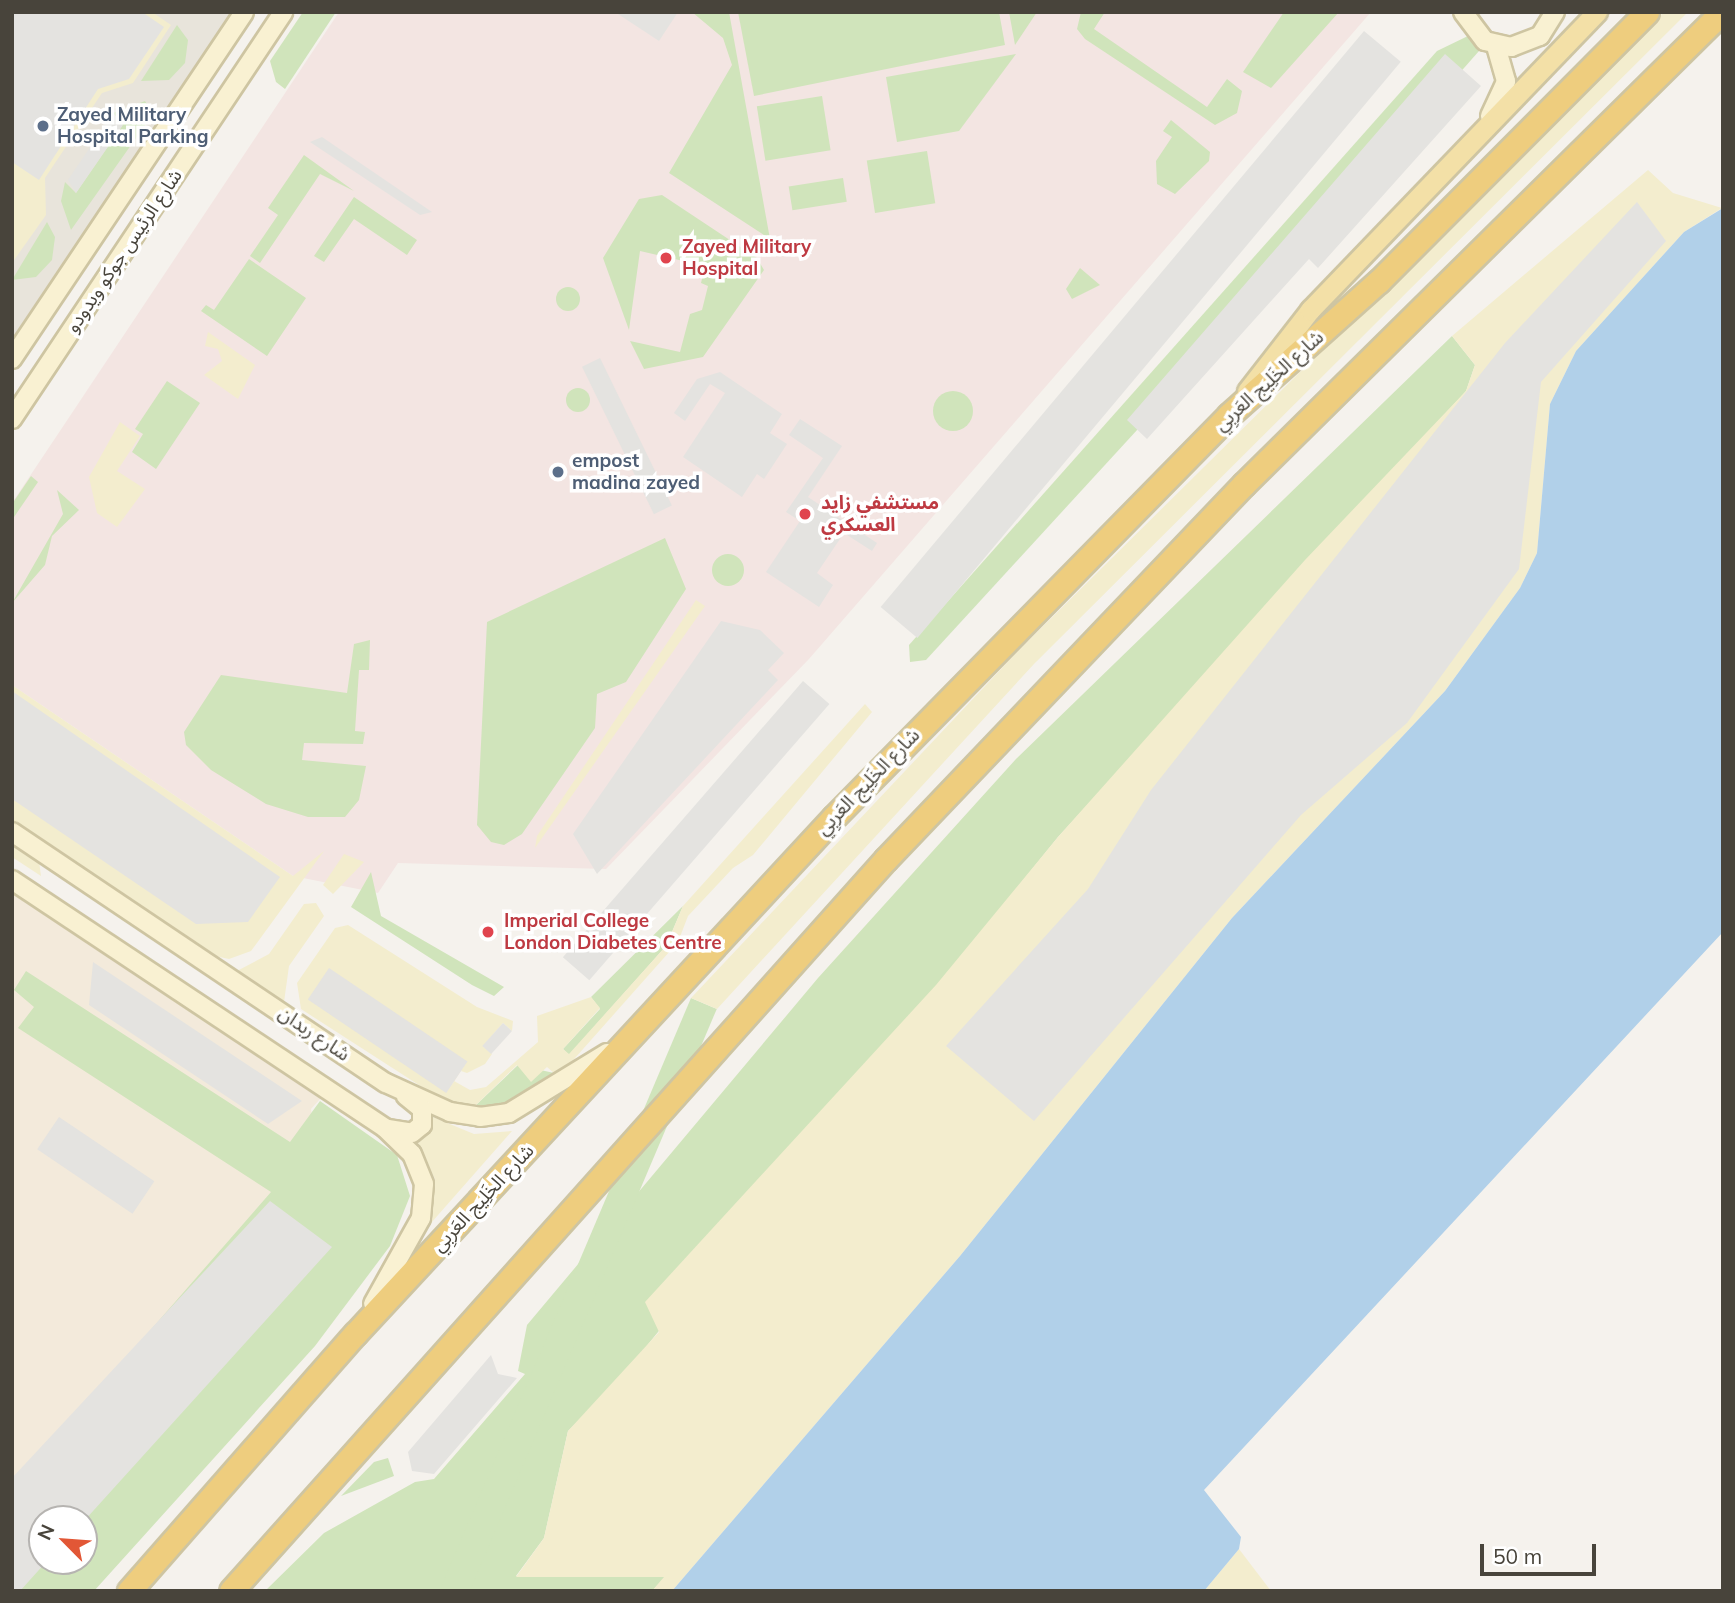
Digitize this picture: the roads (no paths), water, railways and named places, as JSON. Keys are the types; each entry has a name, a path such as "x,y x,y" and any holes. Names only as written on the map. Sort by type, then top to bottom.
{"highway":[{"name":"شارع الخَلِيج العَربِي","path":"129,1591 355,1334 634,1037 834,817 1229,415 1378,282 1647,12"},
{"path":"231,1591 886,859 1244,484 1722,12"}],"main road":[{"name":"شارع الرئيس جوكو ويدودو","path":"12,359 244,12"},
{"name":"شارع الرئيس جوكو ويدودو","path":"12,419 283,12"},
{"path":"1463,12 1473,32 1496,45 1526,44 1555,12"},
{"path":"1229,415 1310,310 1597,12"},
{"path":"1460,156 1504,91 1496,45"},
{"name":"شارع ربدان","path":"12,832 386,1083 465,1116 494,1116 526,1105 634,1037"},
{"name":"شارع ربدان","path":"12,880 385,1128 412,1154 425,1201 414,1236 355,1334"},
{"path":"385,1128 412,1133 424,1120 417,1104 386,1083"}],"water":[{"path":"1723,208 1723,932 1204,1490 1241,1537 1239,1549 1204,1591 672,1591 960,1256 1232,918 1445,691 1520,588 1537,553 1550,404 1576,351 1684,232"}],"place":[{"name":"Zayed Military Hospital Parking","path":"43,126"},
{"name":"Zayed Military Hospital","path":"666,258"},
{"name":"empost madina zayed","path":"558,472"},
{"name":"مستشفي زايد العسكري","path":"805,514"},
{"name":"Imperial College London Diabetes Centre","path":"488,932"}]}
